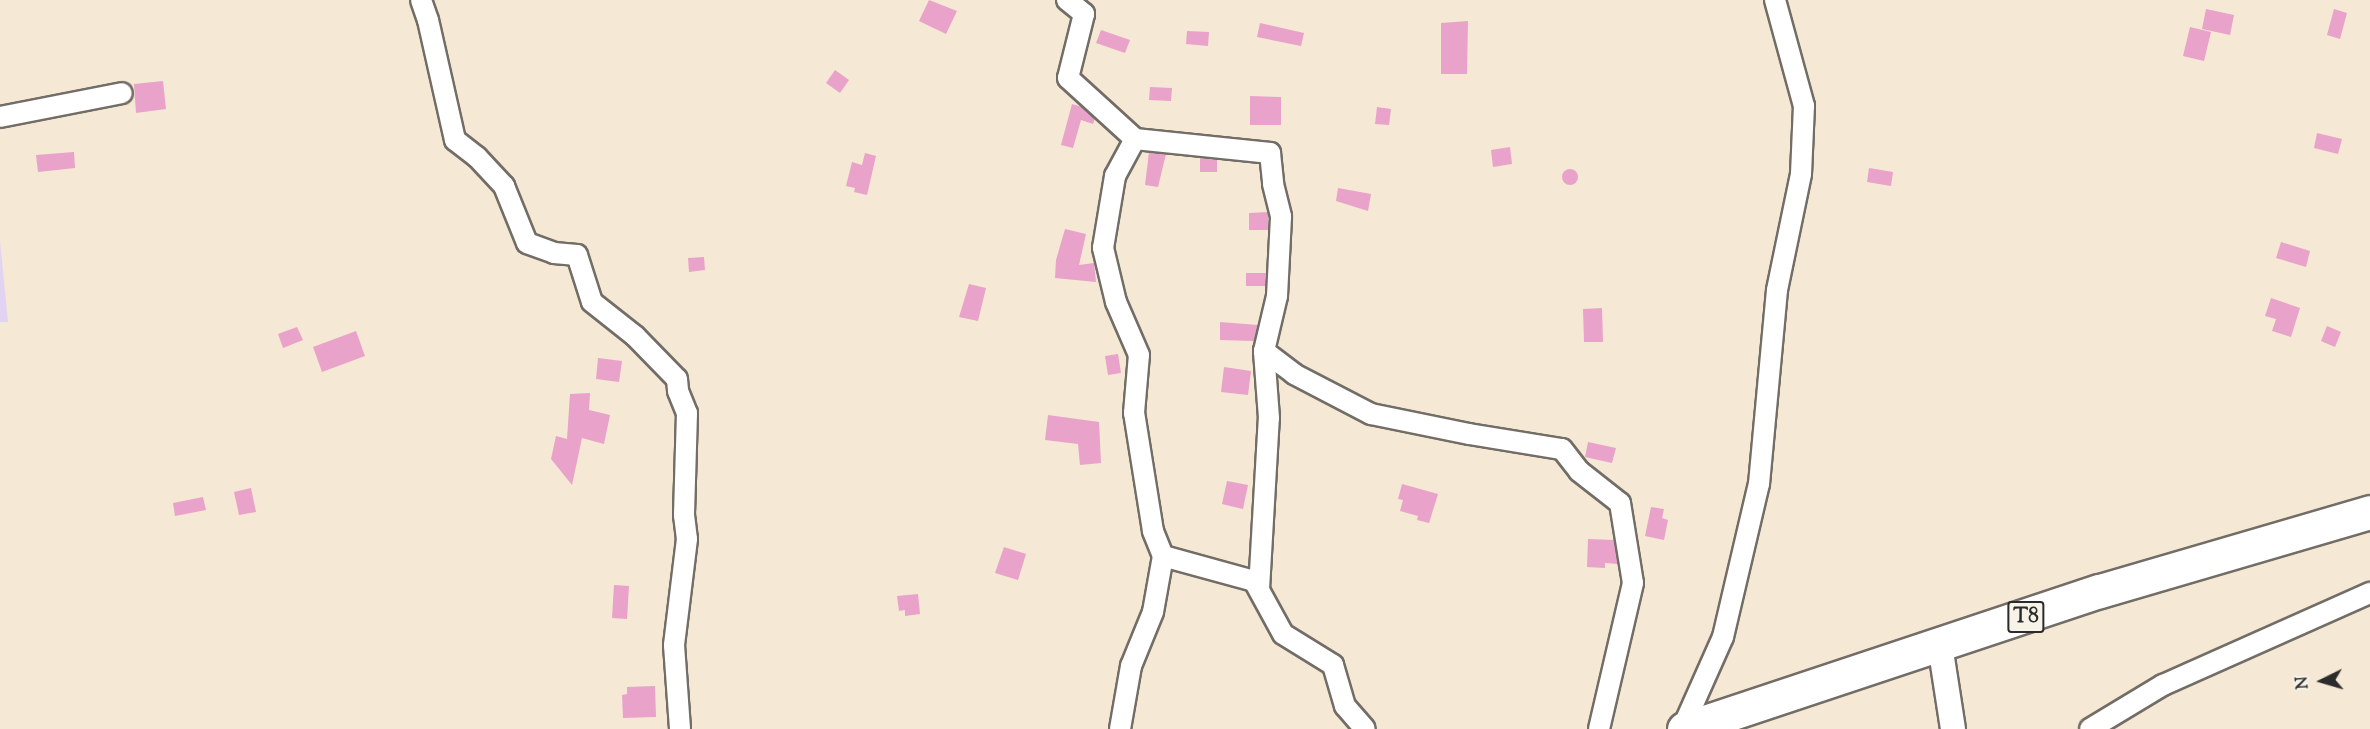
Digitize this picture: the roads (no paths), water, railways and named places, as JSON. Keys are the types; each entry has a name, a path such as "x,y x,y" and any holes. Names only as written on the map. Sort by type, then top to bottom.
{"highway":[{"name":"T8","path":"1683,729 2100,591 2370,512"}],"street":[{"path":"421,0 428,20 455,140 477,158 504,186 527,243 554,253 577,255 592,302 635,336 677,380 678,391 687,413 684,515 687,539 674,645 680,729"},
{"path":"1067,0 1084,14 1068,78 1135,139 1270,153 1273,184 1281,217 1277,296 1264,351 1269,418 1258,589"},
{"path":"1683,729 1723,637 1759,484 1777,290 1801,174 1804,106 1775,0"},
{"path":"0,117 122,93"},
{"path":"1120,729 1131,666 1153,612 1163,556 1153,531 1134,413 1139,355 1116,302 1103,248 1115,176 1135,139"},
{"path":"1264,351 1294,374 1371,414 1469,434 1562,449 1579,471 1620,503 1633,583 1599,729"},
{"path":"1163,556 1254,581 1282,634 1334,665 1345,706 1365,729"},
{"path":"2090,729 2163,685 2370,593"},
{"path":"1940,645 1953,729"}]}
